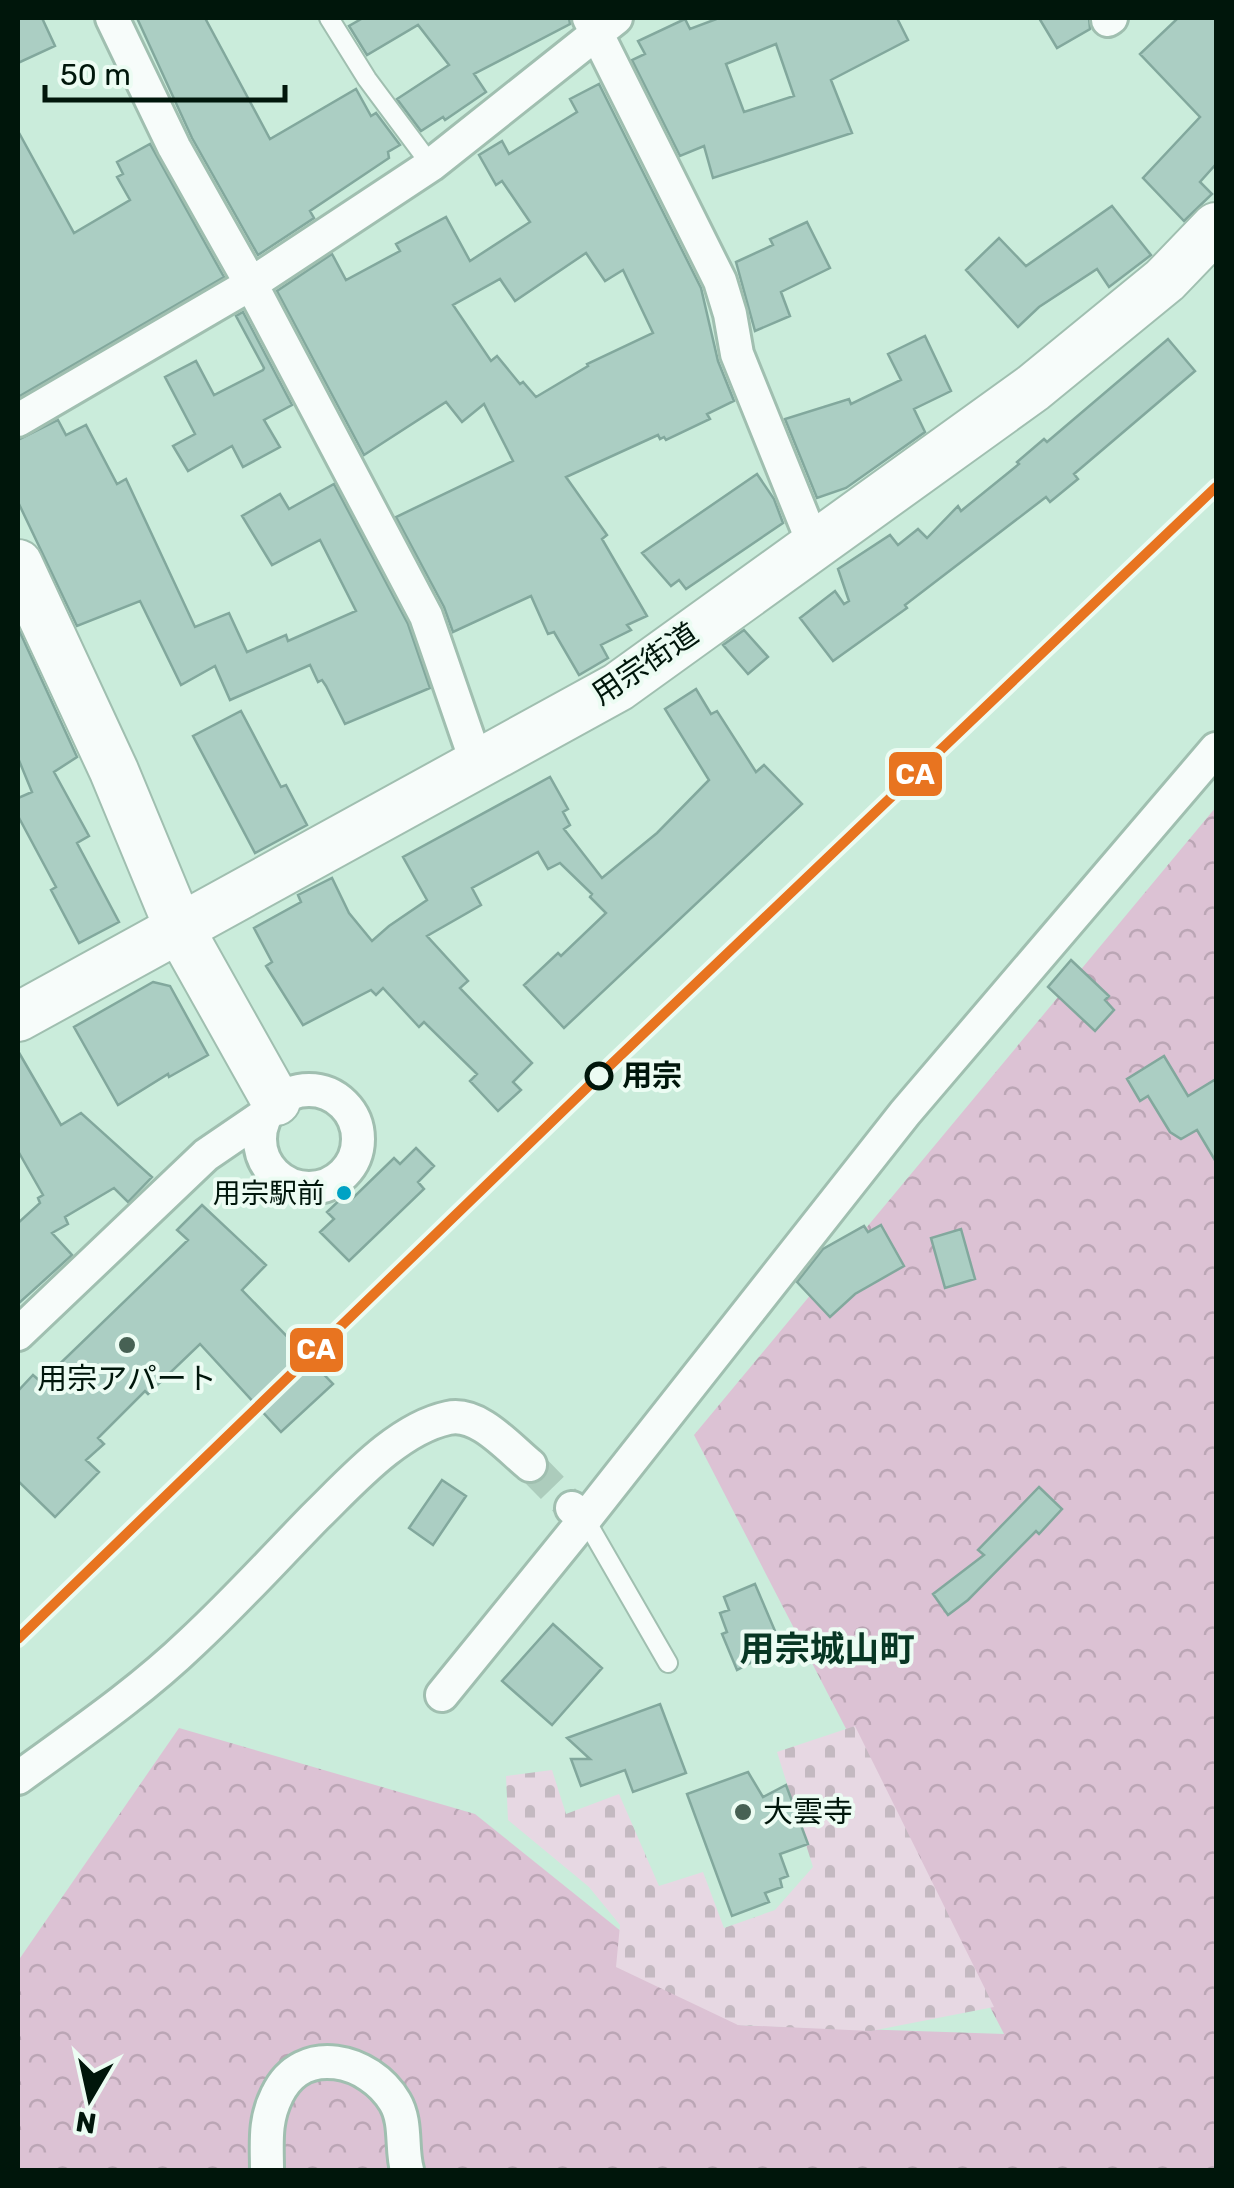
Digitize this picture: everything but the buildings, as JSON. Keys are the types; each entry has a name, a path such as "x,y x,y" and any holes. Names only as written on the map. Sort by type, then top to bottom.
{"main road":[{"name":"用宗街道","path":"18,1017 618,687 1033,388 1165,280 1216,228"},
{"path":"18,564 114,772 179,928 271,1108"}],"street":[{"path":"112,18 174,147 426,616 478,764"},
{"path":"18,420 251,284 430,166 600,22 720,281 737,354 814,545"},
{"path":"442,1696 579,1513 904,1113 1216,749"},
{"path":"18,1334 206,1154 271,1108"},
{"path":"18,1778 102,1718 191,1644 378,1454 431,1424 465,1416 530,1465"},
{"path":"267,2170 265,2131 279,2090 293,2073 312,2061 338,2061 363,2071 395,2102 402,2120 407,2170"}],"lane":[{"path":"330,18 367,79 430,166"},
{"path":"579,1513 668,1664"}],"green space":[{"path":"1216,807 1216,2170 18,2170 18,1961 179,1728 475,1814 738,2025 1004,2034 694,1435"},
{"path":"855,1726 994,2007 871,2031 738,2025 616,1967 620,1925 589,1887 508,1820 506,1776 552,1770 566,1814 619,1794 659,1886 703,1872 724,1928 775,1910 813,1867 777,1752"}],"tunnel":[{"path":"530,1465 572,1508"}],"transit line":[{"name":"CA","path":"18,1639 600,1075 1216,487"}],"place":[{"name":"用宗","path":"599,1076"},
{"name":"用宗駅前","path":"344,1193"},
{"name":"用宗アパート","path":"127,1345"},
{"name":"大雲寺","path":"743,1812"}],"district":[{"name":"用宗城山町","path":"827,1649"}]}
